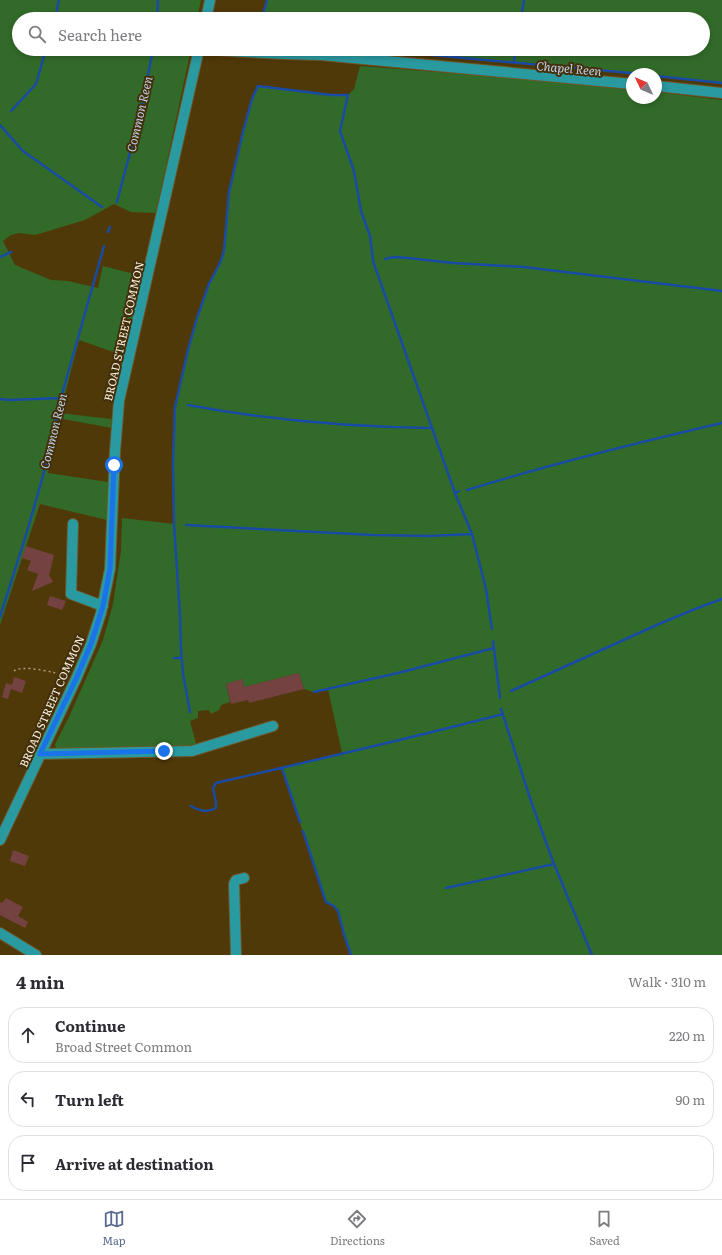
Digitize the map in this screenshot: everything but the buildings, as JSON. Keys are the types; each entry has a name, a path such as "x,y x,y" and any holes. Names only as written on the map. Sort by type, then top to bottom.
{"street":[{"path":"207,12 210,0"},
{"name":"BROAD STREET COMMON","path":"0,840 76,679 91,644 103,606 110,569 118,401 198,56"},
{"path":"332,56 626,83"},
{"path":"662,87 722,93"},
{"path":"73,524 71,594 103,606"},
{"path":"40,754 192,751 273,726"},
{"path":"236,955 234,884 236,880 244,878"},
{"path":"0,933 36,955"}],"path":[{"path":"14,671 22,668 32,669 61,674 76,679"}],"green space":[{"path":"0,0 201,0 198,12 12,12 12,56 190,56 156,213 131,212 114,204 85,220 35,235 20,233 11,235 3,241 15,265 51,280 68,281 98,288 103,266 142,276 125,356 79,340 60,413 111,419 112,428 58,418 48,473 108,482 107,520 40,504 0,625"},
{"path":"267,0 722,0 722,83 662,77 662,68 626,68 626,73 442,56 710,56 710,12 264,12"},
{"path":"360,66 526,79 626,89 626,104 662,104 662,93 722,100 722,955 351,955 338,911 334,906 326,902 282,768 342,753 328,689 314,692 304,689 299,673 244,687 242,679 226,684 230,702 221,705 219,710 211,714 209,710 198,711 198,718 190,721 197,747 56,749 55,744 69,717 103,640 113,604 121,551 122,518 174,524 175,407 197,318 209,284 220,263 224,251 229,192 252,99 258,86 331,95 348,95 354,89"}],"waterway":[{"path":"56,12 59,0"},
{"name":"Common Reen","path":"157,12 158,0"},
{"name":"Chapel Reen","path":"264,12 267,0"},
{"path":"522,12 524,0"},
{"path":"11,111 36,84 44,56"},
{"name":"Common Reen","path":"117,202 141,111 152,56"},
{"name":"Chapel Reen","path":"442,56 626,73"},
{"path":"514,62 515,56"},
{"name":"Chapel Reen","path":"662,77 722,83"},
{"path":"190,712 183,673 181,651 174,524 173,463 175,407 197,318 209,284 220,263 224,251 229,192 252,99 258,86 331,95 348,95 340,131 354,171 361,211 370,236 373,261 455,493 472,534 486,589 492,629"},
{"path":"0,125 23,151 102,207"},
{"path":"108,232 110,227"},
{"name":"Common Reen","path":"0,617 43,476 61,398 104,246"},
{"path":"0,257 11,252"},
{"path":"385,259 394,257 453,263 524,267 722,291"},
{"path":"0,399 61,398"},
{"path":"188,405 248,415 309,422 432,428"},
{"path":"467,490 594,454 722,423"},
{"path":"455,493 459,491"},
{"path":"186,525 373,535 429,536 472,534"},
{"path":"511,691 659,624 722,599"},
{"path":"493,641 500,698"},
{"path":"314,692 398,673 494,648"},
{"path":"174,658 181,658"},
{"path":"501,709 532,804 554,864 592,955"},
{"path":"191,806 204,811 216,808 213,788 216,783 396,741 503,714"},
{"path":"282,768 300,822"},
{"path":"303,831 326,902 334,906 338,911 351,955"},
{"path":"446,888 554,864"}],"route":[{"path":"114,465 110,569 101,614 91,644 76,679 40,754 164,751"}]}
